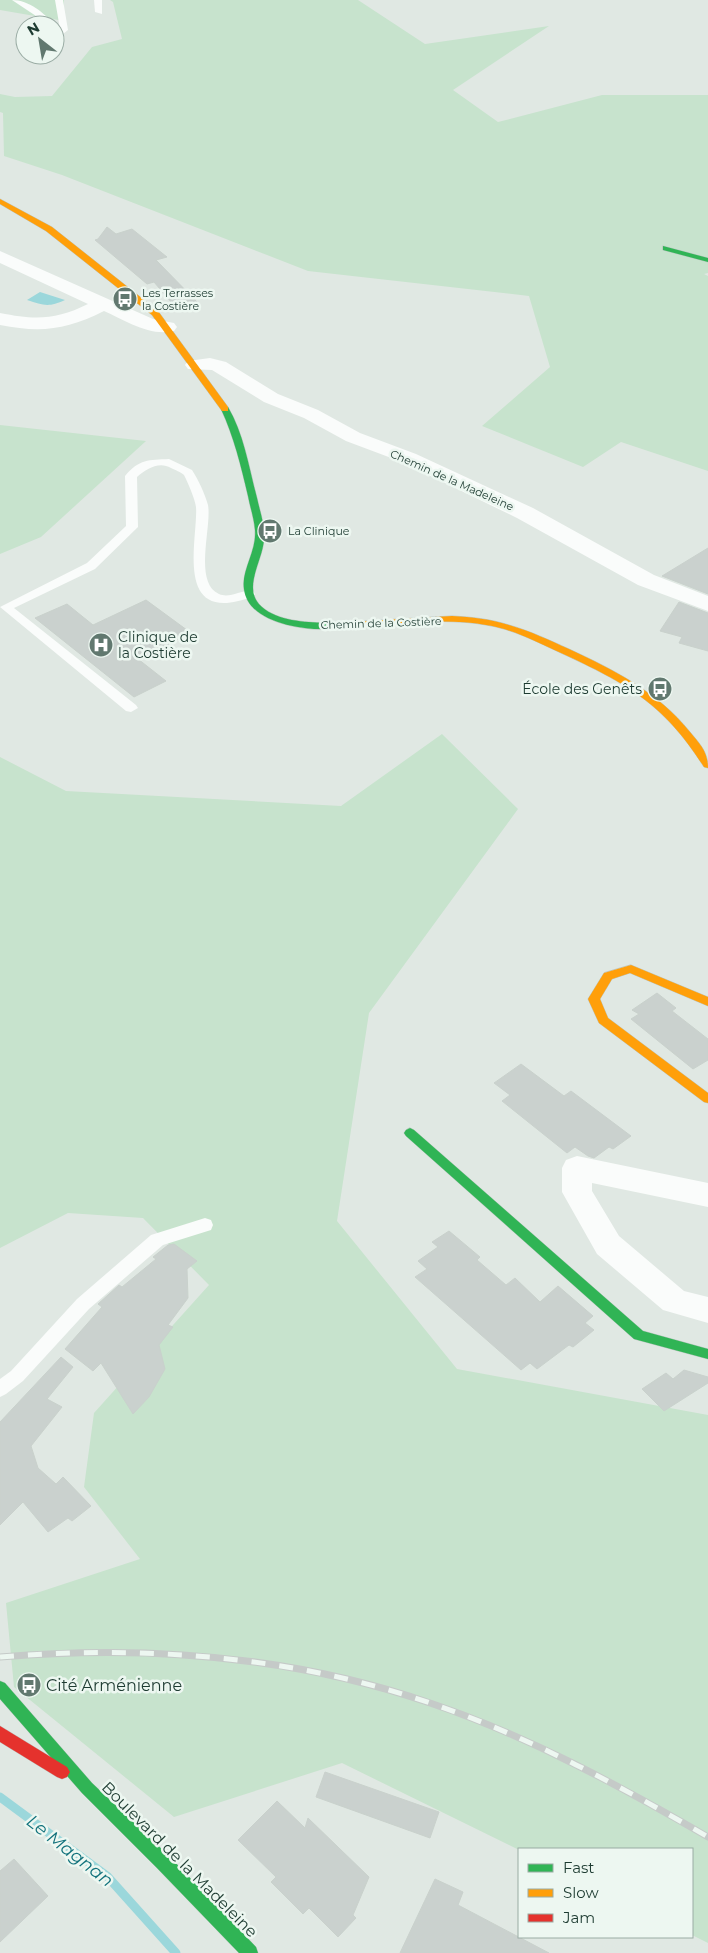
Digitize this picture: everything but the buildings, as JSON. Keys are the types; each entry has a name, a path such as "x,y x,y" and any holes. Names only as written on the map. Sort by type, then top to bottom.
{"street":[{"path":"0,200 49,229 136,296 167,326 224,407 232,421 259,523 259,550 250,580 249,594"},
{"path":"666,248 708,260"},
{"path":"3,260 152,326 167,326"},
{"path":"0,319 39,326 53,324 78,317 102,304"},
{"name":"Chemin de la Madeleine","path":"195,365 210,364 219,366 271,398 311,414 353,437 409,458 455,479 525,513 646,580 708,604"},
{"name":"Chemin de la Costière","path":"249,594 250,600 262,612 276,619 295,623 324,626 434,620 474,621 508,628 547,642 617,674 648,694 680,722 697,745 708,765"},
{"path":"708,1002 632,969 608,976 594,1000 603,1020 708,1099"},
{"path":"410,1133 639,1335 708,1354"},
{"path":"708,1195 577,1168 577,1192 608,1245 674,1301 708,1310"},
{"name":"Boulevard de la Madeleine","path":"0,1688 87,1788 163,1862 250,1953"},
{"name":"Boulevard de la Madeleine","path":"0,1733 87,1788"}],"lane":[{"path":"16,0 40,15"},
{"path":"59,0 62,15"},
{"path":"98,0 99,12"},
{"path":"131,708 6,607 91,566 125,535 132,527 132,476 144,464 169,462 188,472 202,506 199,560 203,585 218,598 227,599 249,594"},
{"path":"0,1389 17,1376 83,1304 157,1240 205,1225"}],"green space":[{"path":"0,0 64,0 64,15 29,15 0,10"},
{"path":"110,0 358,0 425,44 549,26 453,90 498,122 602,95 708,95 708,273 704,274 708,276 708,471 621,442 583,467 482,426 550,367 529,296 308,271 62,175 4,156 3,113 0,112 0,94 15,97 52,96 92,47 122,39 113,2"},
{"path":"0,425 146,441 41,537 0,554"},
{"path":"442,734 518,809 369,1013 337,1221 457,1369 708,1415 708,1943 693,1936 693,1848 518,1848 518,1850 342,1763 174,1817 14,1687 6,1603 140,1559 84,1487 94,1413 209,1285 143,1218 68,1213 0,1248 0,757 66,791 341,806"}],"water":[{"path":"40,292 65,300 46,305 27,300"}],"waterway":[{"name":"Le Magnan","path":"0,1797 107,1876 176,1953"}],"railway":[{"path":"0,1657 109,1653 219,1658 274,1665 328,1675 381,1688 469,1717 539,1747 642,1799 708,1837"}],"traffic: fast":[{"path":"666,248 708,260"},
{"path":"225,409 240,449 259,525 260,543 248,588 251,601 260,611 289,622 322,626 349,625"},
{"path":"410,1133 639,1335 708,1354"},
{"path":"0,1688 87,1788 163,1862 250,1953"}],"traffic: slow":[{"path":"0,201 49,229 155,313 225,409"},
{"path":"349,625 452,619 486,622 527,634 588,661 629,683 647,696 680,725 708,765"},
{"path":"708,1002 631,969 608,976 594,999 603,1020 708,1099"}],"traffic: jam":[{"path":"0,1733 62,1772"}],"place":[{"name":"Les Terrasses la Costière","path":"125,299"},
{"name":"La Clinique","path":"270,531"},
{"name":"Clinique de la Costière","path":"101,645"},
{"name":"École des Genêts","path":"660,689"},
{"name":"Cité Arménienne","path":"29,1685"}]}
